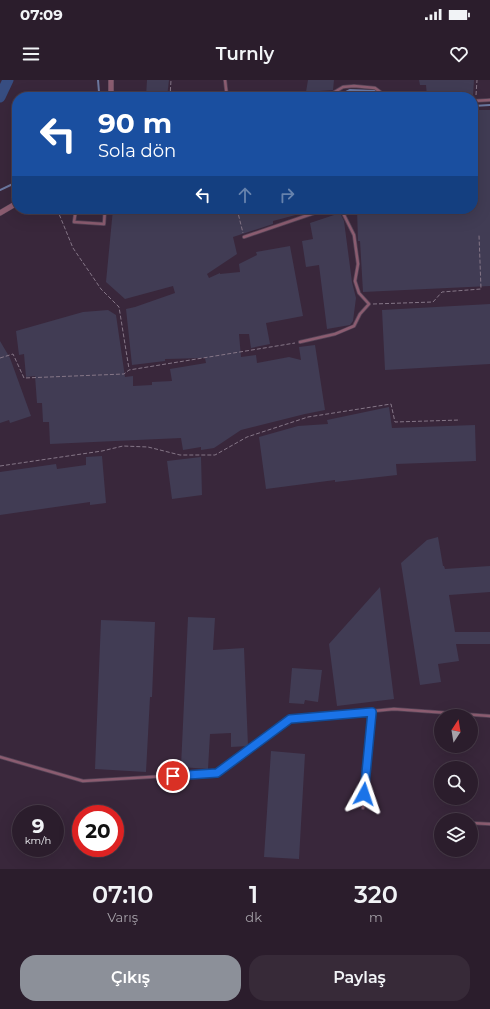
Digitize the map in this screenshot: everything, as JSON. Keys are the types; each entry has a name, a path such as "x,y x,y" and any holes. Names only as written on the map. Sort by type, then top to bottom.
{"street":[{"path":"111,92 112,80"},
{"path":"0,213 12,206"}],"lane":[{"path":"225,80 226,92"},
{"path":"336,92 343,87 354,86 375,88 380,92"},
{"path":"478,101 490,100"},
{"path":"75,214 74,222 104,224 105,214"},
{"path":"244,237 311,214"},
{"path":"300,342 335,334 354,326 360,314 369,304 360,293 355,281 358,264 354,235 344,214"},
{"path":"0,757 84,781 217,773 290,719 394,710 490,716"},
{"path":"363,808 372,712"},
{"path":"478,823 490,824"}],"path":[{"path":"170,92 171,80"},
{"path":"475,92 477,80"},
{"path":"59,214 73,248 101,289 119,307 129,370"},
{"path":"238,214 244,237"},
{"path":"369,304 433,302 442,292 481,289 479,235"},
{"path":"0,358 13,354 24,378 124,374 129,370 300,342"},
{"path":"0,466 102,451 123,446 148,447 180,455 215,455 247,437 308,417 391,404 395,422 460,420"}],"building":[{"path":"147,80 169,80 168,92 146,92"},
{"path":"308,80 334,80 333,90 306,92"},
{"path":"419,80 474,80 473,92 427,92 426,85 420,85"},
{"path":"478,110 490,110 490,286 363,292 360,241 358,241 357,214 478,214"},
{"path":"113,214 299,214 273,221 273,224 233,237 237,254 207,274 209,278 220,273 240,272 239,264 257,255 256,252 290,246 303,316 266,323 270,344 251,348 249,334 239,334 241,357 256,355 257,363 289,357 301,360 299,347 315,345 325,410 241,430 214,448 201,450 201,447 183,450 181,438 50,444 49,422 43,422 42,403 37,403 35,376 26,377 24,354 19,355 16,331 83,312 108,310 116,315 125,377 133,376 133,386 152,385 152,382 172,381 170,369 206,363 205,358 165,359 165,361 132,365 126,309 175,293 173,286 125,299 106,282"},
{"path":"337,214 340,214 344,221 352,282 356,298 353,321 350,325 327,329 319,265 306,267 302,241 313,239 310,223"},
{"path":"490,304 490,364 385,370 382,310"},
{"path":"0,341 10,358 31,416 10,423 9,420 0,423"},
{"path":"389,407 392,428 475,425 476,461 396,464 397,475 335,482 335,480 266,489 259,437 298,426 328,424 327,420"},
{"path":"102,456 106,503 90,505 90,502 0,515 0,472 56,464 57,469 86,465 86,457"},
{"path":"201,457 202,495 172,499 167,461"},
{"path":"438,537 443,566 445,569 490,566 490,592 449,595 455,632 490,632 490,644 456,644 459,661 438,664 441,682 420,685 401,563 427,540"},
{"path":"380,587 394,699 337,706 329,644"},
{"path":"188,617 215,618 213,650 244,648 248,746 231,747 231,733 210,734 208,769 181,767"},
{"path":"101,620 155,622 152,697 150,697 146,772 95,769"},
{"path":"292,668 322,670 318,702 305,700 304,704 289,703"},
{"path":"271,751 305,754 299,859 264,857"}],"waterway":[{"path":"0,97 8,80"},
{"path":"98,80 99,92"},
{"path":"346,92 350,90 376,92"},
{"path":"478,106 490,105"},
{"path":"0,190 12,184"}],"route":[{"path":"173,776 217,773 290,719 372,712 364,794"}]}
